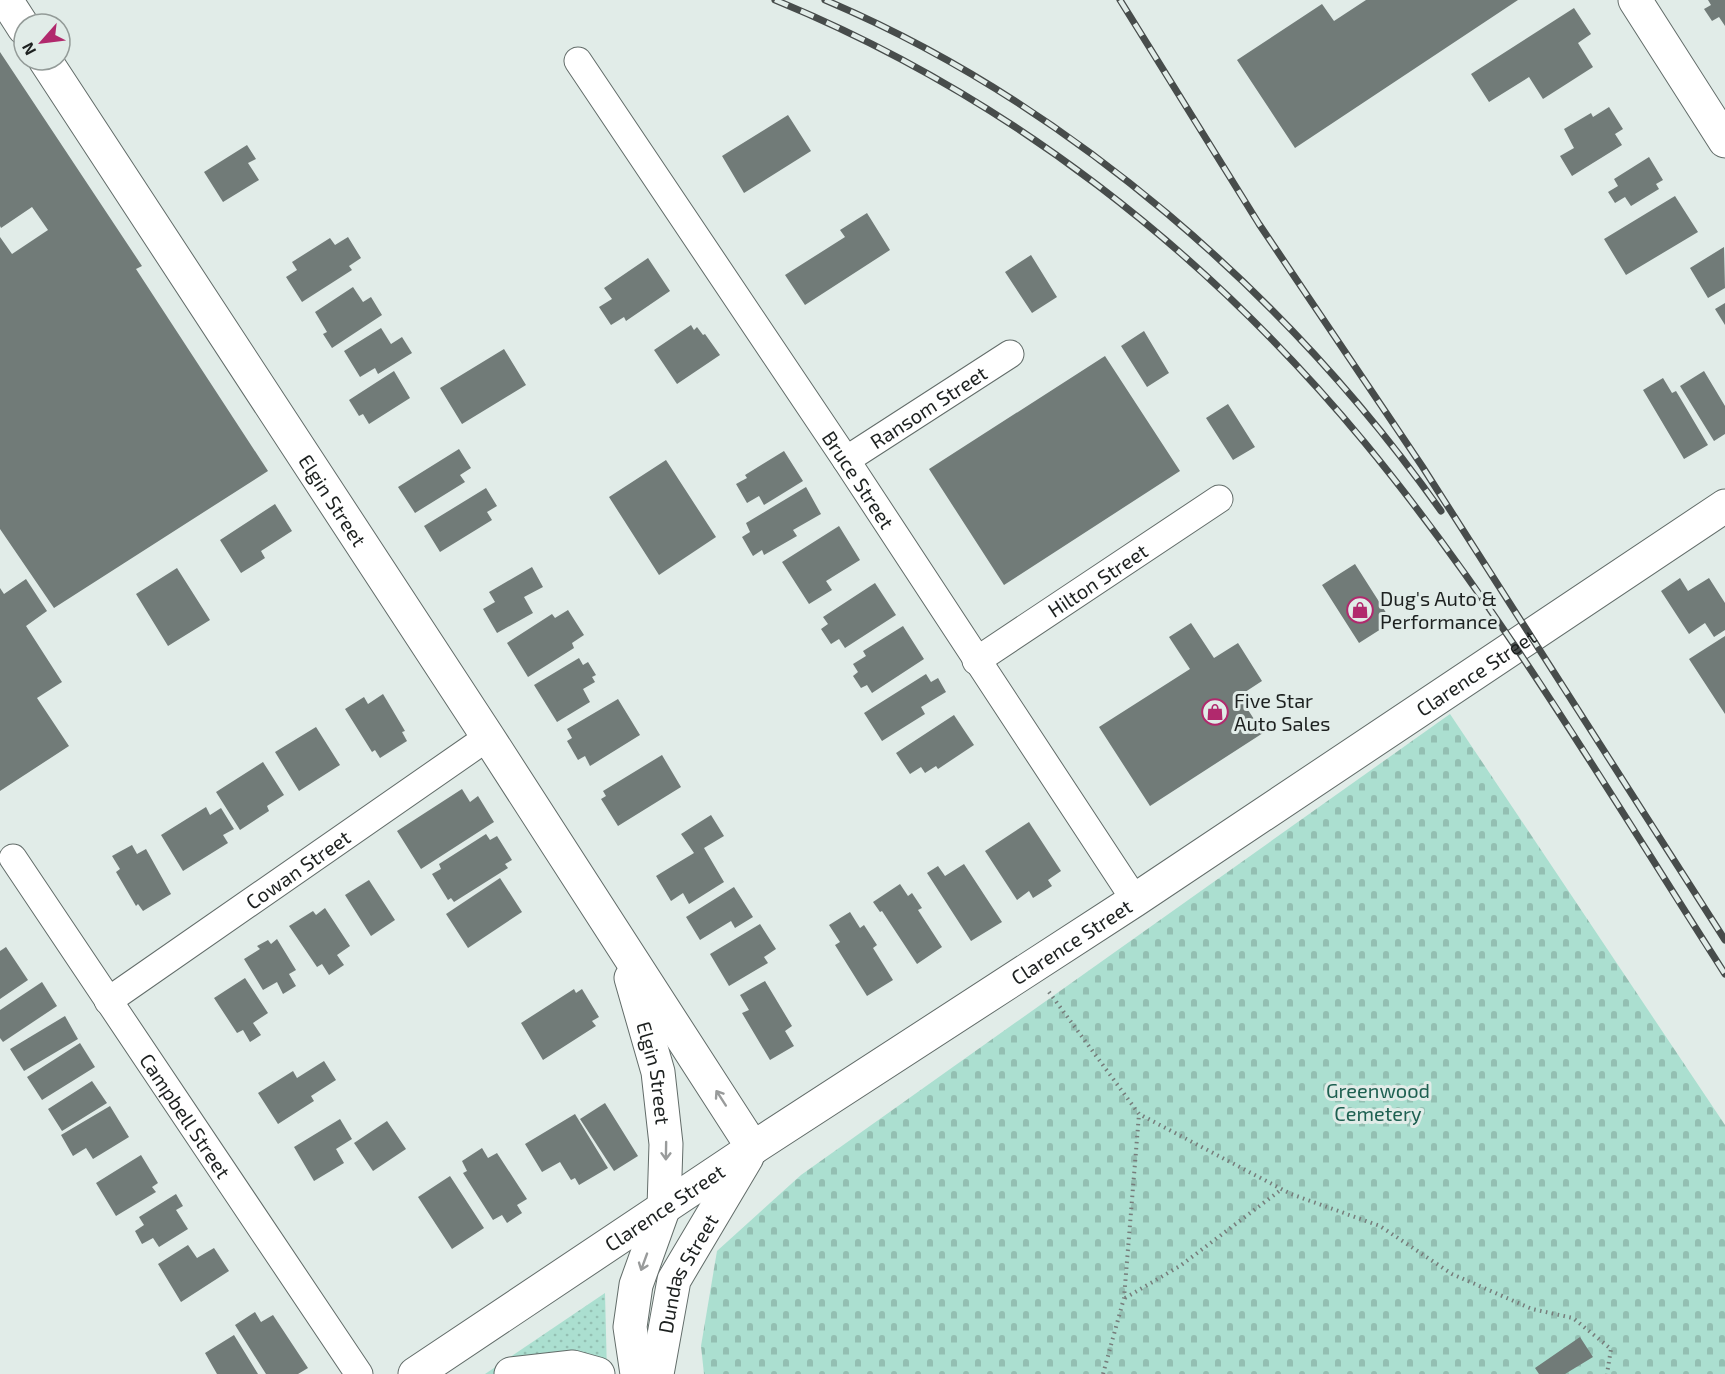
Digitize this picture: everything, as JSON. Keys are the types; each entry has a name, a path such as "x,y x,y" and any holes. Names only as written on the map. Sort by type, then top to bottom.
{"main road":[{"path":"1635,0 1725,141"},
{"name":"Elgin Street","path":"53,72 488,737 753,1148"},
{"name":"Clarence Street","path":"415,1374 753,1148 1135,900 1725,506"},
{"name":"Elgin Street","path":"620,942 658,1072 666,1144 664,1207"},
{"name":"Dundas Street","path":"657,1374 674,1280 753,1148"},
{"name":"Dundas Street","path":"637,1374 630,1327 636,1285 664,1207"},
{"path":"511,1374 573,1367 598,1374"}],"street":[{"name":"Bruce Street","path":"578,61 846,460 1135,900"},
{"name":"Ransom Street","path":"846,460 1010,354"},
{"name":"Hilton Street","path":"976,661 1219,499"},
{"name":"Cowan Street","path":"108,1001 488,737"},
{"name":"Campbell Street","path":"13,858 359,1374"}],"path":[{"path":"1031,968 1139,1114 1282,1190 1380,1226 1452,1274 1533,1309 1573,1318 1611,1348 1607,1374"},
{"path":"1103,1374 1124,1298 1139,1114"},
{"path":"1124,1298 1180,1266 1282,1190"}],"green space":[{"name":"Greenwood Cemetery","path":"1450,714 1725,1125 1725,1374 704,1374 701,1346 717,1251 801,1175"},
{"path":"605,1293 607,1374 485,1374"}],"building":[{"path":"1366,0 1518,0 1295,148 1237,60 1322,4 1334,21"},
{"path":"1708,0 1725,0 1725,26 1719,17 1712,21 1704,9 1711,5"},
{"path":"1574,8 1591,34 1578,43 1593,67 1543,99 1529,77 1489,102 1471,74"},
{"path":"0,52 142,266 136,269 268,471 54,608 0,529 0,237 12,254 48,230 32,207 1,228"},
{"path":"1609,107 1623,129 1615,134 1622,145 1572,176 1560,156 1574,148 1564,129 1591,113 1593,117"},
{"path":"788,115 811,151 744,193 722,156"},
{"path":"247,145 256,159 248,163 259,180 223,202 204,172"},
{"path":"1649,157 1663,180 1656,184 1659,189 1631,206 1625,197 1615,203 1608,192 1618,186 1614,179"},
{"path":"1675,196 1698,232 1626,275 1604,239"},
{"path":"867,213 890,250 805,305 785,275 845,237 840,230"},
{"path":"348,237 361,258 349,266 352,270 302,302 286,277 297,270 292,262 330,238 335,245"},
{"path":"1724,247 1725,288 1708,298 1690,268"},
{"path":"1031,255 1057,297 1032,313 1005,272"},
{"path":"648,258 670,291 626,321 624,317 611,325 599,307 612,299 604,288"},
{"path":"353,287 363,302 371,297 382,315 332,348 323,334 327,332 315,312"},
{"path":"1725,303 1725,325 1715,309"},
{"path":"691,325 694,330 697,327 703,335 705,334 720,355 677,384 654,350"},
{"path":"381,328 391,344 402,337 412,353 378,374 375,368 360,377 344,351"},
{"path":"1144,331 1169,373 1147,387 1121,346"},
{"path":"504,349 526,385 462,424 440,388"},
{"path":"1105,356 1180,471 1004,585 929,469"},
{"path":"394,371 410,398 369,424 363,414 359,416 349,400"},
{"path":"1704,371 1725,406 1725,434 1714,441 1680,386"},
{"path":"1663,378 1672,393 1676,391 1708,445 1684,459 1643,390"},
{"path":"1228,404 1255,447 1233,460 1206,418"},
{"path":"459,449 471,468 460,475 465,482 415,513 398,487"},
{"path":"784,451 803,481 764,505 759,496 747,503 736,484 747,478 745,475"},
{"path":"666,460 716,537 659,575 609,497"},
{"path":"806,487 821,514 793,530 797,536 764,555 762,550 753,556 742,537 750,532 746,523"},
{"path":"486,488 497,506 487,512 492,520 440,552 424,526"},
{"path":"275,504 292,531 261,551 265,558 241,573 220,540"},
{"path":"839,526 860,560 826,581 832,590 809,604 782,562"},
{"path":"1355,564 1392,622 1359,643 1322,585"},
{"path":"532,567 543,587 524,597 533,613 497,633 483,609 495,602 489,592"},
{"path":"177,568 210,620 168,646 136,594"},
{"path":"1680,578 1688,591 1709,578 1725,603 1725,630 1714,637 1705,623 1689,634 1661,591"},
{"path":"26,579 47,611 26,626 62,682 37,698 69,746 0,791 0,588 4,594"},
{"path":"875,583 896,615 845,648 839,639 831,644 821,629 828,624 823,617"},
{"path":"568,610 584,635 572,643 574,648 528,677 507,643 552,614 555,618"},
{"path":"1191,623 1214,658 1238,643 1262,681 1239,696 1263,733 1150,806 1099,727 1190,669 1169,637"},
{"path":"903,626 924,659 872,693 867,685 861,688 853,676 858,672 853,664 866,656 863,651"},
{"path":"1725,636 1725,714 1689,659"},
{"path":"579,658 583,665 588,662 596,675 592,677 595,682 583,689 590,702 557,722 534,685"},
{"path":"926,674 931,682 938,678 946,692 921,707 925,714 882,741 864,713"},
{"path":"383,694 405,731 402,732 407,741 380,758 375,750 372,752 345,709 364,697 368,704"},
{"path":"618,699 640,735 590,766 585,756 578,760 567,741 572,738 567,729"},
{"path":"954,715 974,745 938,769 936,766 925,773 921,767 910,774 896,753"},
{"path":"316,727 340,765 299,791 275,752"},
{"path":"662,755 681,787 618,826 601,799 606,796 603,791"},
{"path":"263,762 284,795 267,806 269,811 240,830 216,792"},
{"path":"462,789 470,802 478,796 494,822 421,869 397,831"},
{"path":"206,807 210,815 221,808 234,829 223,835 228,843 183,871 161,835"},
{"path":"711,815 724,836 704,848 724,882 689,904 683,893 671,901 656,876 694,853 681,834"},
{"path":"1029,822 1061,871 1048,880 1052,886 1033,898 1029,891 1017,900 985,851"},
{"path":"486,834 490,840 497,836 512,860 505,864 508,868 454,902 451,898 448,900 432,874 441,869 439,864"},
{"path":"132,845 137,854 146,849 171,894 143,911 138,904 136,906 116,872 120,869 112,856"},
{"path":"964,864 1002,922 971,941 927,873 938,866 945,876"},
{"path":"500,878 522,912 468,948 446,914"},
{"path":"369,880 395,920 371,936 345,895"},
{"path":"900,884 908,896 912,893 922,908 918,910 942,947 917,964 882,911 880,912 873,902"},
{"path":"734,887 753,917 735,928 731,921 700,940 686,917"},
{"path":"325,908 350,946 337,955 344,965 329,975 322,964 317,967 289,926 313,911 316,915"},
{"path":"850,912 860,928 864,925 877,945 873,948 893,980 867,996 835,945 840,942 829,925"},
{"path":"760,924 776,949 764,957 768,963 729,986 710,954"},
{"path":"277,939 296,970 289,974 296,986 283,994 277,982 263,990 244,959 260,949 257,946 268,940 271,944"},
{"path":"6,947 28,980 0,999 0,951"},
{"path":"245,978 268,1013 253,1023 261,1035 250,1042 243,1030 237,1033 214,998"},
{"path":"765,981 792,1026 785,1031 794,1046 770,1060 742,1013 749,1010 740,995"},
{"path":"42,982 57,1006 3,1042 0,1038 0,1010"},
{"path":"574,989 576,993 582,989 599,1017 592,1021 596,1026 543,1060 521,1023"},
{"path":"65,1016 78,1039 24,1071 10,1049"},
{"path":"80,1043 95,1067 42,1100 27,1077"},
{"path":"324,1061 336,1080 311,1096 314,1101 278,1124 258,1093 293,1071 297,1078"},
{"path":"92,1081 107,1103 62,1131 48,1109"},
{"path":"605,1103 638,1156 614,1171 580,1119"},
{"path":"110,1106 129,1137 93,1159 86,1148 73,1156 61,1135"},
{"path":"575,1114 608,1168 579,1185 575,1178 571,1180 560,1162 542,1172 525,1144"},
{"path":"340,1119 352,1139 336,1149 344,1163 314,1181 294,1147"},
{"path":"387,1121 406,1149 373,1171 354,1143"},
{"path":"482,1148 488,1158 497,1153 527,1199 517,1205 522,1213 507,1223 502,1215 493,1220 463,1173 467,1171 462,1161"},
{"path":"141,1155 158,1183 152,1187 156,1192 116,1216 96,1183"},
{"path":"450,1176 484,1228 452,1249 418,1197"},
{"path":"176,1194 183,1206 176,1210 188,1229 159,1247 153,1238 142,1244 135,1231 144,1225 139,1217"},
{"path":"188,1245 197,1258 214,1248 229,1271 181,1302 158,1264"},
{"path":"255,1312 261,1322 273,1315 308,1368 298,1374 266,1374 235,1325"},
{"path":"234,1335 258,1374 217,1374 205,1353"},
{"path":"1580,1337 1593,1357 1565,1374 1539,1374 1535,1368"}],"railway":[{"path":"775,0 860,38 943,82 1022,131 1097,185 1170,244 1238,306 1304,373 1365,443 1462,570 1553,703 1725,974"},
{"path":"825,0 915,43 1002,93 1087,150 1167,214 1243,282 1315,355 1381,432 1441,511"},
{"path":"1120,0 1259,224 1422,466 1725,940"}],"place":[{"name":"Dug's Auto & Performance","path":"1360,610"},
{"name":"Five Star Auto Sales","path":"1215,712"}]}
